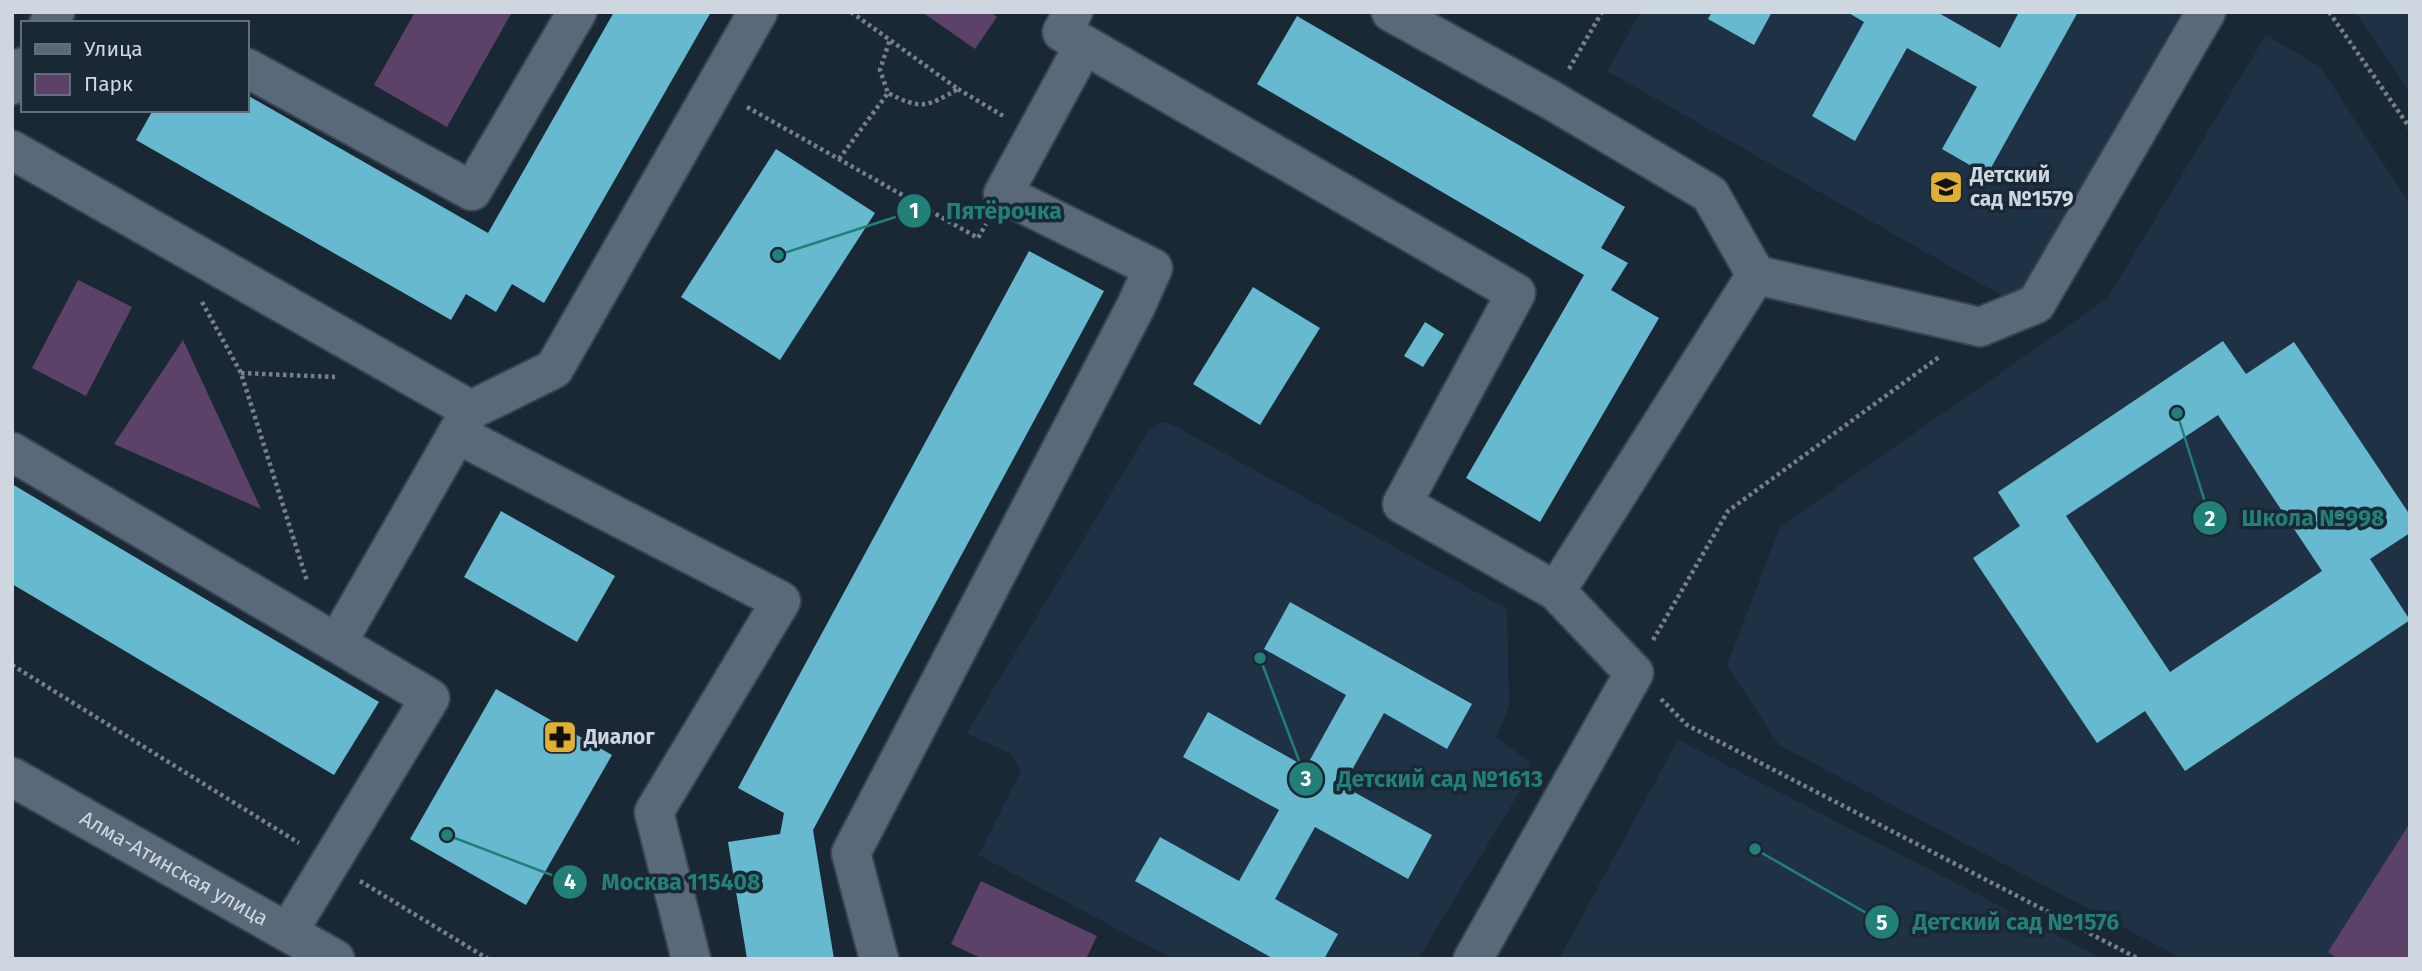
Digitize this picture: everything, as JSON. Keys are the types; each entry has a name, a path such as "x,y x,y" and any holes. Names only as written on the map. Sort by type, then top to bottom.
{"street":[{"path":"248,69 471,191 577,12"},
{"path":"337,643 464,422 554,369 758,12"},
{"path":"1391,12 1552,100 1710,194 1756,275 1980,327 2036,304 2206,12"},
{"path":"879,959 851,853 1130,318 1153,268 1003,194 1035,134 1078,29 1516,293 1402,504 1556,591 1634,673 1472,959"},
{"path":"12,150 464,422 781,601 654,812 691,959"},
{"path":"1556,591 1756,275"},
{"path":"12,452 430,698 288,932"},
{"name":"Алма-Атинская улица","path":"12,777 335,959"}],"path":[{"path":"851,12 958,89 1035,134"},
{"path":"1552,100 1602,12"},
{"path":"2329,12 2410,128"},
{"path":"890,39 880,70 888,93 908,103 933,104 958,89"},
{"path":"714,89 978,238 1003,194"},
{"path":"839,159 888,93"},
{"path":"197,294 240,373 308,583"},
{"path":"1980,327 1728,511 1634,673 1687,725 2139,959"},
{"path":"240,373 337,377"},
{"path":"12,665 488,959"}],"shaded area":[{"name":"Детский сад №1579","path":"1641,12 2181,12 2015,303 1607,71"},
{"path":"2355,12 2410,12 2410,92"},
{"path":"2266,35 2320,67 2410,204 2410,959 2183,959 1779,745 1727,665 1780,527 2108,298"},
{"path":"1159,423 1169,423 1507,609 1509,707 1496,738 1529,761 1531,773 1418,959 1173,959 979,855 1021,771 1011,754 967,733 1148,432"},
{"path":"1678,740 2103,959 1559,959"}],"green space":[{"path":"415,12 512,12 447,127 374,85"},
{"path":"922,12 990,12 997,17 975,49"},
{"path":"78,280 132,307 86,396 32,368"},
{"path":"183,340 261,509 114,444"},
{"path":"2410,823 2410,959 2338,959 2328,952"},
{"path":"981,881 1097,936 1086,959 983,959 951,944"}],"building":[{"path":"614,12 711,12 544,303 512,284 496,312 466,294 451,320 136,140 152,112 248,112 248,96 488,233"},
{"path":"1712,12 1772,12 1754,45 1708,19"},
{"path":"1847,12 1937,12 2000,48 2019,12 2078,12 1987,175 1942,149 1977,87 1907,48 1855,141 1812,116 1864,22"},
{"path":"1297,16 1625,207 1601,248 1628,263 1611,290 1659,318 1540,522 1466,478 1584,275 1257,84"},
{"path":"776,149 875,213 780,360 681,297"},
{"path":"1029,251 1104,291 813,830 834,959 747,959 728,842 780,834 784,813 738,788"},
{"path":"1253,287 1320,328 1260,425 1193,384"},
{"path":"1425,322 1444,334 1423,367 1404,356"},
{"path":"2223,341 2246,374 2294,342 2410,515 2410,533 2370,559 2410,620 2185,771 2145,711 2097,743 1973,558 2020,526 1998,492","holes":["2218,415 2322,571 2170,672 2066,516"]},
{"path":"12,484 379,702 334,775 12,584"},
{"path":"501,511 615,576 577,642 464,577"},
{"path":"1290,602 1472,704 1447,749 1384,713 1343,786 1432,835 1408,879 1315,827 1275,899 1338,934 1324,959 1274,959 1135,881 1160,837 1239,881 1279,810 1183,757 1208,712 1306,767 1346,695 1264,649"},
{"path":"496,689 612,755 526,905 410,839"}],"place":[{"name":"Детский сад №1579","path":"1946,187"},
{"name":"Пятёрочка","path":"778,255"},
{"name":"Школа №998","path":"2177,413"},
{"name":"Детский сад №1613","path":"1260,658"},
{"name":"Диалог","path":"560,737"},
{"name":"Москва 115408","path":"447,835"},
{"name":"Детский сад №1576","path":"1755,849"}]}
